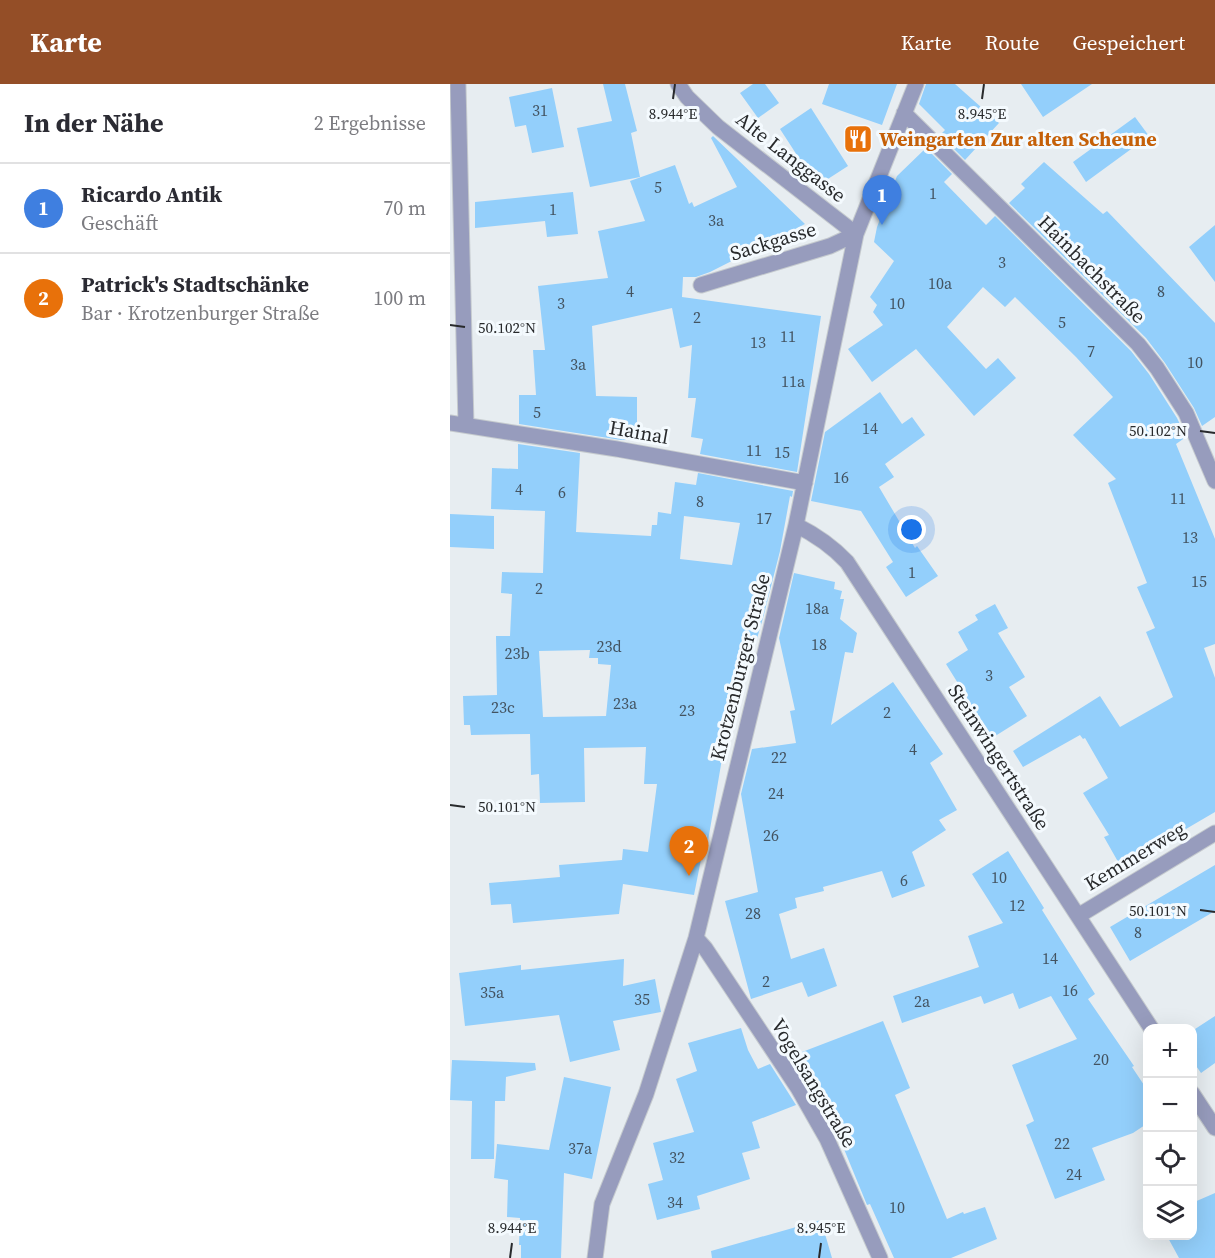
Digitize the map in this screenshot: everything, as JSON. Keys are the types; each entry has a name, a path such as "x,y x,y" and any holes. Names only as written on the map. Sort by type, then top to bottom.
{"street":[{"name":"Alte Langgasse","path":"678,84 687,97 718,127 856,234"},
{"name":"Krotzenburger Straße","path":"595,1258 602,1204 646,1094 696,938 796,525 856,234 916,84"},
{"path":"460,85 466,425"},
{"name":"Hainbachstraße","path":"904,113 1138,344 1157,368 1186,413 1215,482"},
{"name":"Sackgasse","path":"701,285 830,246 856,234"},
{"name":"Hainal","path":"450,423 617,448 805,483"},
{"name":"Steinwingertstraße","path":"796,525 827,543 848,562 1148,1024"},
{"name":"Kemmerweg","path":"1078,916 1215,833"},
{"name":"Vogelsangstraße","path":"696,938 705,948 798,1088 831,1149 880,1258"},
{"path":"1197,1101 1215,1128"}],"building":[{"path":"603,84 625,84 637,131 631,133 640,177 590,187 577,128 612,121"},
{"path":"753,84 765,84 779,103 758,118 740,93"},
{"path":"829,84 897,84 882,125 822,104"},
{"path":"926,84 955,84 999,123 965,160 940,135 945,130 919,104"},
{"path":"1021,84 1092,84 1043,117"},
{"path":"552,88 564,147 532,153 526,125 515,127 509,97"},
{"path":"811,108 848,166 817,186 780,129"},
{"path":"1135,117 1149,136 1086,182 1073,162"},
{"path":"713,136 805,224 710,272 696,277 683,277 682,297 821,316 797,472 700,454 703,439 691,437 696,398 688,398 692,345 680,348 672,308 592,326 596,396 637,397 637,440 621,440 519,424 519,395 536,395 533,350 545,350 538,286 608,278 598,231 645,221 630,181 675,165 689,204 692,202 694,207 737,187 711,138"},
{"path":"926,148 952,174 944,182 986,225 995,216 1131,351 1149,374 1177,418 1186,437 1176,444 1215,539 1215,644 1204,648 1215,678 1215,812 1121,867 1104,837 1109,835 1083,793 1108,778 1085,738 1083,739 1080,735 1023,767 1013,751 1100,696 1120,727 1173,697 1146,632 1155,628 1137,587 1147,583 1108,483 1116,479 1073,435 1113,397 1015,297 1005,307 983,287 947,327 986,369 998,358 1016,378 974,416 916,349 872,382 848,349 883,325 873,312 877,305 870,297 894,261 874,242 877,227 897,176"},
{"path":"1044,162 1103,214 1107,211 1215,323 1215,417 1202,426 1194,408 1146,338 1009,203 1025,188 1021,184"},
{"path":"573,192 578,234 547,237 545,221 475,228 475,202"},
{"path":"1215,225 1215,282 1189,247"},
{"path":"880,392 902,424 912,417 925,435 885,464 894,477 879,487 915,548 917,546 938,576 906,597 886,567 893,562 861,511 811,501 825,432"},
{"path":"518,444 580,453 576,532 651,536 652,525 657,525 658,512 671,514 675,482 696,485 698,473 793,491 763,618 739,700 732,700 708,841 706,834 694,895 623,884 619,914 513,923 511,904 491,905 489,883 560,877 559,865 622,860 623,849 648,852 657,784 644,784 646,747 584,748 585,802 540,803 539,774 531,775 530,734 471,735 470,725 464,725 463,696 497,695 496,636 510,636 512,594 501,593 502,572 543,573 545,511 491,509 492,468 518,469","holes":["684,516 740,523 732,565 680,559","590,650 589,658 598,658 598,664 611,665 606,716 543,717 539,651"]},
{"path":"450,514 494,516 494,549 450,547"},
{"path":"794,573 835,582 834,589 842,591 840,599 844,599 840,619 857,633 853,653 845,652 831,725 893,682 943,754 930,763 957,810 939,820 946,830 912,852 925,886 892,898 882,871 823,887 824,891 795,898 797,908 779,914 791,959 824,948 837,986 808,997 802,982 751,999 725,901 758,892 741,794 752,749 796,743 790,711 795,710 779,638"},
{"path":"995,604 1008,628 998,633 1025,677 1009,687 1027,716 992,738 946,664 968,650 958,632 978,620 975,615"},
{"path":"1008,851 1095,994 1088,999 1134,1066 1132,1067 1143,1084 1143,1126 1133,1133 1092,1148 1105,1180 1055,1199 1026,1125 1034,1121 1012,1065 1077,1039 1051,996 1019,1009 1013,993 984,1004 981,996 902,1023 893,996 979,967 968,936 1003,923 972,874"},
{"path":"1215,865 1215,911 1130,961 1110,927"},
{"path":"624,959 623,986 655,979 661,1012 613,1021 620,1050 570,1062 559,1015 465,1026 459,973 521,965 521,970"},
{"path":"1215,1016 1215,1063 1201,1073 1197,1067 1197,1028"},
{"path":"883,1021 910,1088 895,1095 947,1219 963,1212 964,1214 985,1207 997,1239 951,1258 894,1258 870,1204 867,1205 837,1132 818,1097 815,1098 789,1057"},
{"path":"741,1028 748,1050 758,1069 770,1064 796,1105 752,1122 760,1148 742,1153 750,1179 697,1196 700,1209 657,1220 648,1184 663,1180 653,1143 694,1132 676,1079 697,1071 688,1043"},
{"path":"452,1060 535,1063 536,1070 506,1077 505,1101 495,1101 494,1159 471,1159 472,1101 450,1100"},
{"path":"564,1077 611,1087 592,1179 564,1173 561,1258 521,1258 520,1218 507,1217 508,1180 494,1178 497,1144 549,1150"},
{"path":"1215,1193 1215,1258 1179,1258 1169,1240 1197,1240 1197,1201"},
{"path":"821,1220 832,1258 712,1258 711,1251"}],"place":[{"name":"Weingarten Zur alten Scheune","path":"858,139"},
{"name":"Ricardo Antik","path":"882,225"},
{"name":"Patrick's Stadtschänke","path":"689,876"}]}
